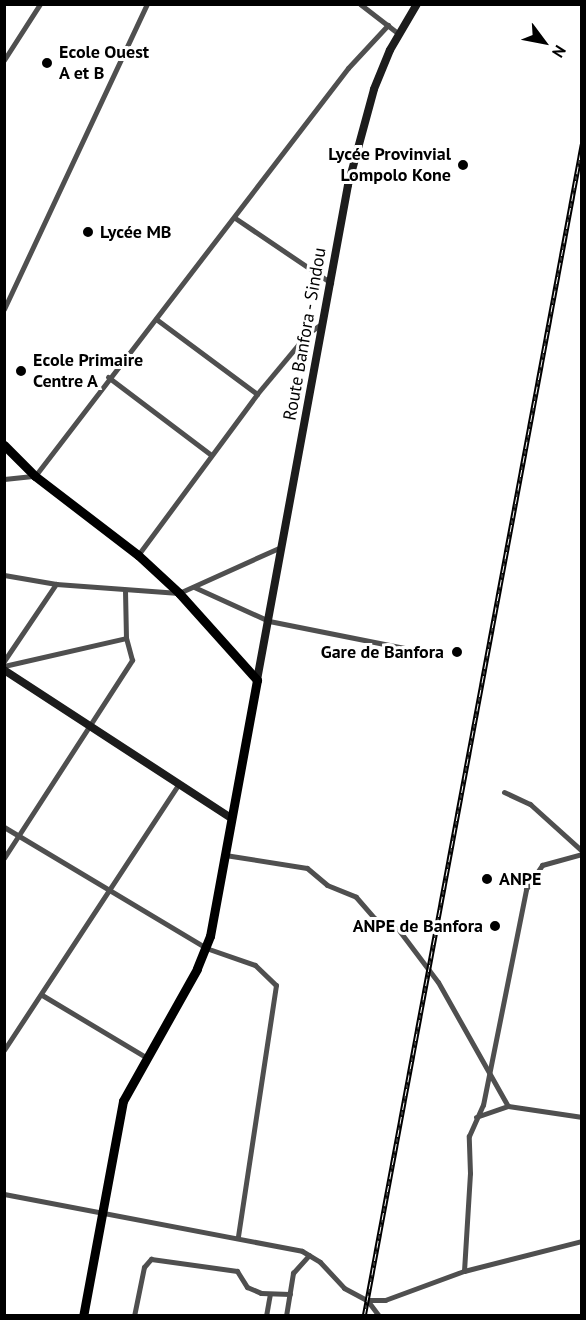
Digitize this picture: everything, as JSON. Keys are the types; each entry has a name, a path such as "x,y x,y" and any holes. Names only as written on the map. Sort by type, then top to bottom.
{"highway":[{"path":"5,449 34,476 138,555 179,593 257,680 206,948 144,1056 123,1101 83,1316"}],"main road":[{"name":"Route Banfora - Sindou","path":"257,680 363,121 399,34 417,4"},
{"path":"4,668 231,818"}],"street":[{"path":"4,60 40,4"},
{"path":"4,309 147,4"},
{"path":"360,4 399,34"},
{"path":"4,479 34,476 108,377 235,218 348,68 388,25"},
{"path":"235,218 331,283"},
{"path":"156,319 256,394"},
{"path":"138,555 256,394 307,334 324,322"},
{"path":"108,377 211,455"},
{"path":"4,575 56,584 179,593 281,547"},
{"path":"4,661 56,584"},
{"path":"194,587 269,621 404,648"},
{"path":"4,858 92,727 132,660 126,638 126,590"},
{"path":"4,668 126,638"},
{"path":"4,1050 180,784"},
{"path":"464,1271 470,1173 469,1136 474,1118 483,1105 526,889 543,865 582,853 530,804 504,792"},
{"path":"4,827 108,892 206,948 255,965 276,985 238,1236"},
{"path":"225,855 307,868 327,885 356,897 374,918 398,929 438,982 508,1106"},
{"path":"42,995 144,1056"},
{"path":"474,1118 508,1106 582,1117"},
{"path":"4,1194 238,1236 309,1255 344,1288 367,1300 379,1316"},
{"path":"367,1300 385,1300 464,1271 582,1241"},
{"path":"286,1316 293,1274 309,1255"},
{"path":"134,1316 144,1267 152,1259 237,1271 247,1287 270,1294 290,1294"},
{"path":"266,1316 270,1294"}],"railway":[{"path":"364,1316 582,144"}],"place":[{"name":"Ecole Ouest A et B","path":"47,63"},
{"name":"Lycée Provinvial Lompolo Kone","path":"463,165"},
{"name":"Lycée MB","path":"88,232"},
{"name":"Ecole Primaire Centre A","path":"21,371"},
{"name":"Gare de Banfora","path":"457,652"},
{"name":"ANPE","path":"487,879"},
{"name":"ANPE de Banfora","path":"495,926"}]}
